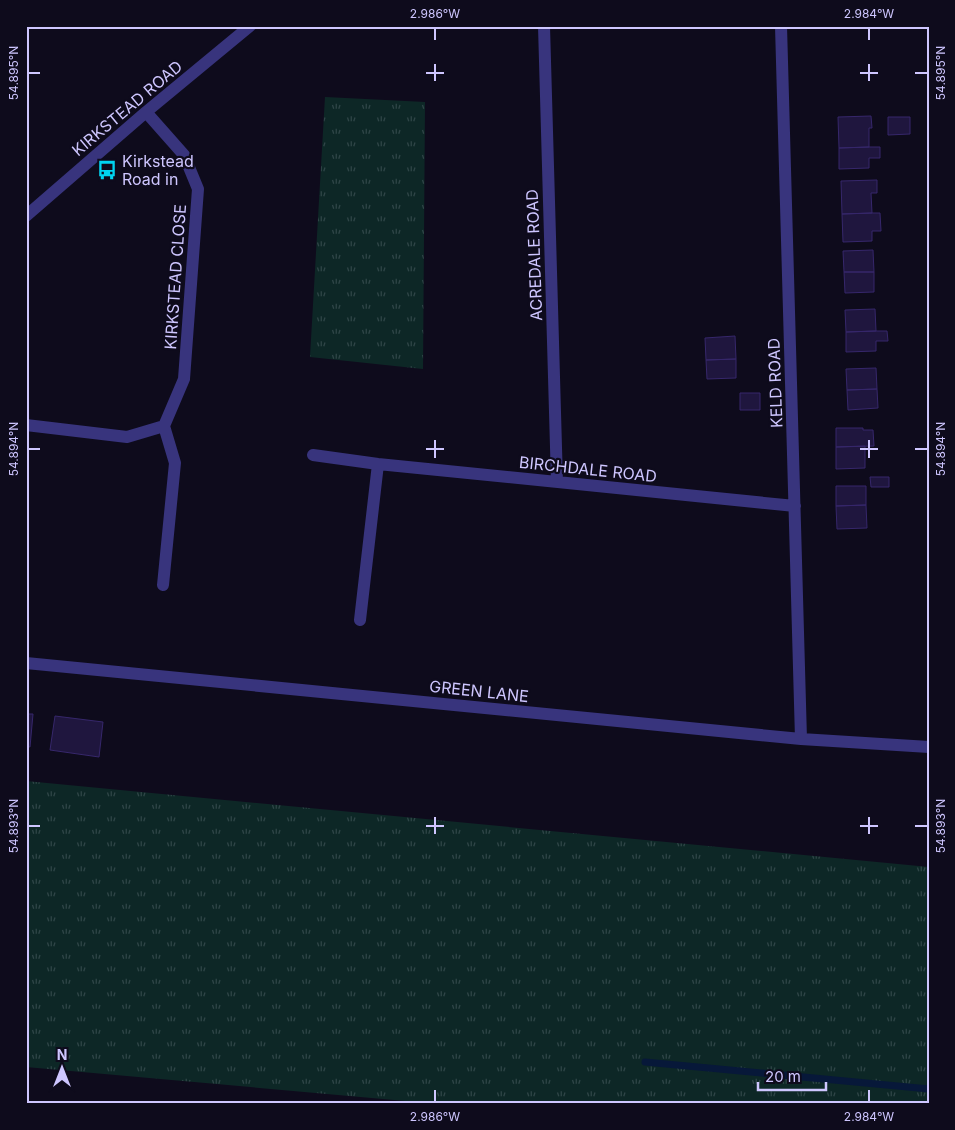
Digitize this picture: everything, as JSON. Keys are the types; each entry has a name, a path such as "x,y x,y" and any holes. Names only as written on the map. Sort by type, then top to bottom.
{"street":[{"name":"KIRKSTEAD ROAD","path":"26,216 146,112 250,26"},
{"name":"ACREDALE ROAD","path":"544,26 557,482"},
{"name":"KELD ROAD","path":"781,26 801,739"},
{"name":"KIRKSTEAD CLOSE","path":"146,112 184,155 198,189 184,379 164,426"},
{"path":"26,424 127,437 164,426 175,463 163,585"},
{"name":"BIRCHDALE ROAD","path":"313,455 378,464 795,506"},
{"path":"360,620 378,464"},
{"name":"GREEN LANE","path":"26,663 801,739 929,747"}],"green space":[{"path":"325,97 425,102 423,369 310,357"},
{"path":"26,781 929,867 929,1104 439,1104 26,1067"}],"building":[{"path":"871,116 872,128 869,128 869,147 839,148 838,117"},
{"path":"888,117 910,117 910,134 888,135"},
{"path":"880,147 880,158 869,158 869,168 839,169 839,148"},
{"path":"877,180 877,193 871,193 872,213 842,214 841,181"},
{"path":"880,213 881,231 872,231 872,241 843,242 842,214"},
{"path":"873,250 874,272 844,272 843,251"},
{"path":"844,272 874,272 874,292 845,293"},
{"path":"875,309 876,331 846,332 845,310"},
{"path":"887,331 888,341 876,341 876,351 846,352 846,332"},
{"path":"735,336 736,359 706,360 705,338"},
{"path":"736,359 736,378 707,379 706,360"},
{"path":"876,368 877,389 847,390 846,369"},
{"path":"877,389 878,408 848,410 847,390"},
{"path":"740,393 760,393 760,410 740,410"},
{"path":"836,428 873,430 874,446 836,447"},
{"path":"865,446 865,468 836,469 836,447"},
{"path":"870,477 889,477 889,487 871,487"},
{"path":"836,486 866,486 866,505 836,506"},
{"path":"866,505 867,528 837,529 836,506"},
{"path":"26,714 33,714 30,747 26,746"},
{"path":"55,716 103,722 99,757 50,750"}],"waterway":[{"path":"645,1062 929,1089"}],"place":[{"name":"Kirkstead Road in","path":"107,170"}]}
